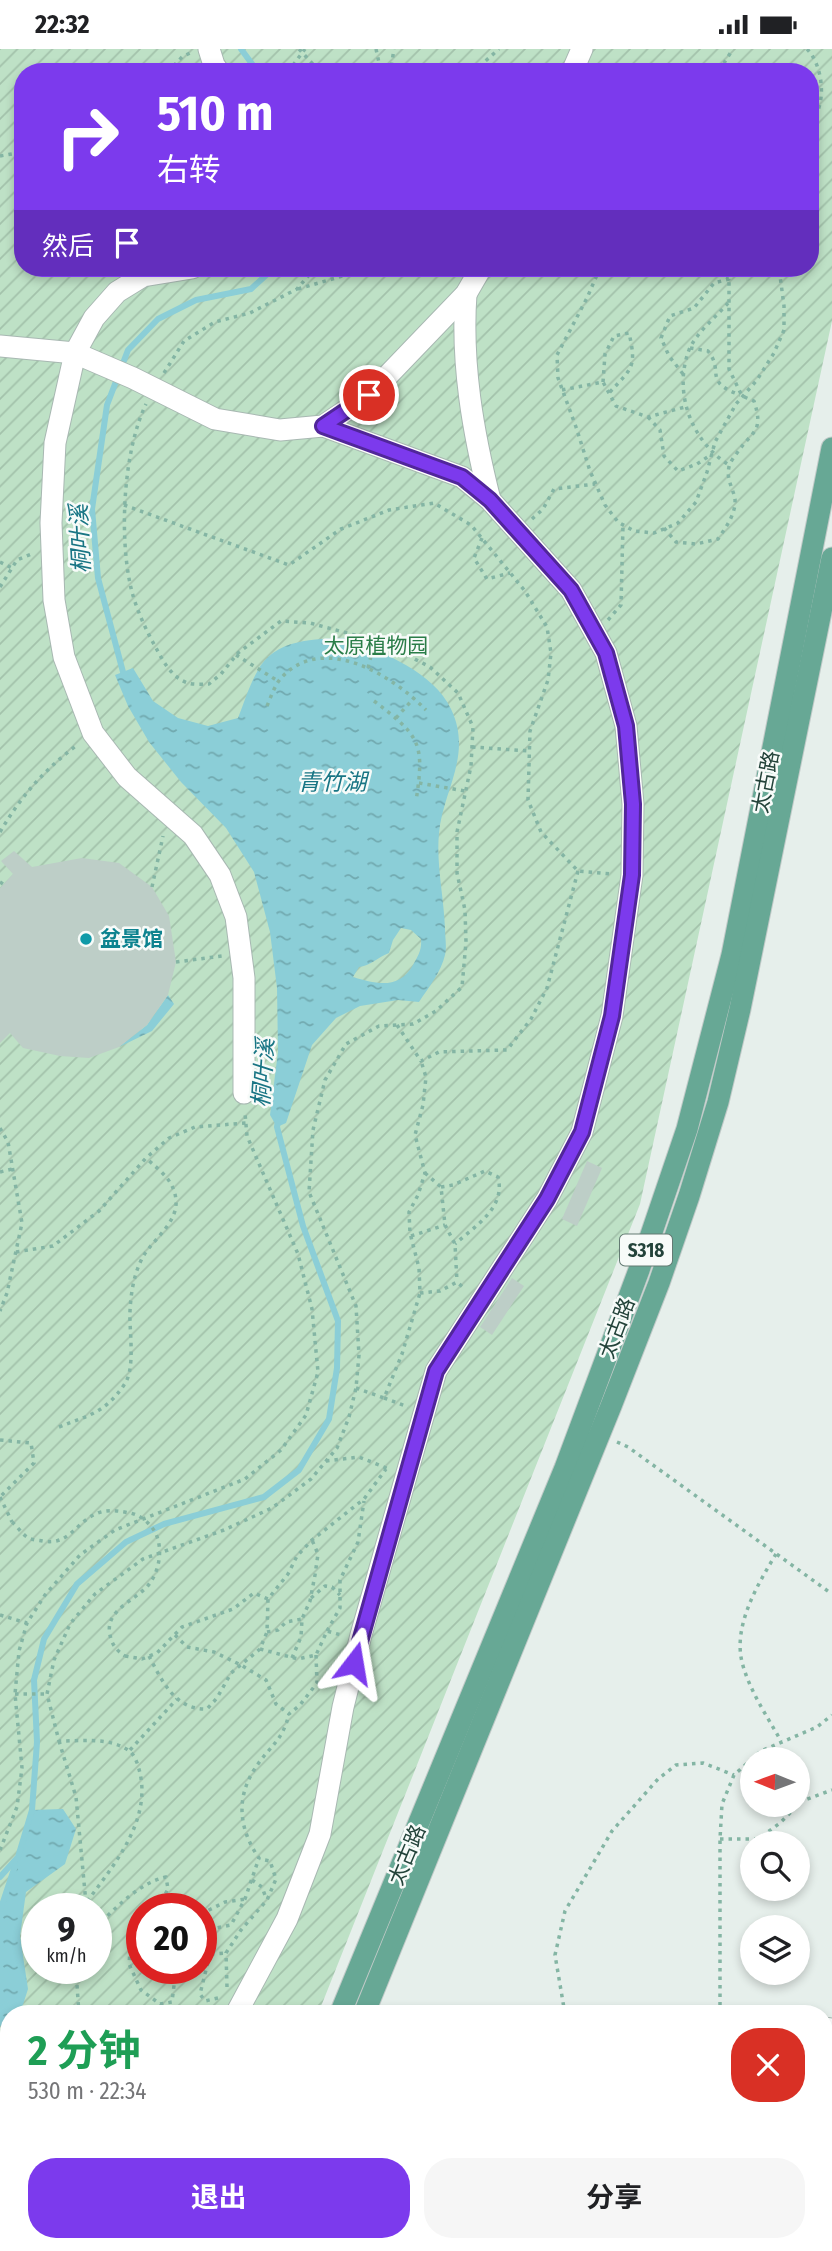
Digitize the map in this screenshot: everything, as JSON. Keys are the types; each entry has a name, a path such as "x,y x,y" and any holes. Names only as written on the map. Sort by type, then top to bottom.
{"main road":[{"name":"太古路","path":"344,2005 565,1468 639,1270 687,1129 732,954 832,448"},
{"name":"太古路","path":"368,2005 659,1283 718,1103 740,1009 832,558"}],"lane":[{"path":"143,277 117,292 94,318 75,353 55,443 52,546 54,600 64,657 93,733 127,777 193,835 220,875 236,917 244,978 244,1093"},
{"path":"323,426 369,395 466,294 476,277"},
{"path":"466,294 464,335 475,439 490,500"},
{"path":"0,346 75,353 133,378 215,419 280,430 323,426 462,477 490,500 571,590 606,653 626,726 633,804 632,875 612,1016 582,1132 547,1199 436,1371 397,1474 343,1707 320,1834 287,1919 242,2005"}],"path":[{"path":"176,63 198,49"},
{"path":"483,63 499,49"},
{"path":"722,63 733,49"},
{"path":"819,73 819,103"},
{"path":"297,289 339,277"},
{"path":"596,277 557,355 558,378 605,505 623,525 634,531 654,533 678,523 696,502 715,442 736,404 757,380 784,330 780,277"},
{"path":"683,374 669,356 661,338 670,316 694,308 714,283 729,279 729,369 742,396"},
{"path":"728,303 690,348 683,374 685,407 695,428 712,454 729,465"},
{"path":"609,393 629,371 635,358 629,333 614,336 605,353 603,382 609,393 616,405 648,417 660,430 664,456 678,471 698,464 712,454"},
{"path":"664,528 676,542 696,544 718,539 731,520 735,501 729,479 729,465 754,434 759,419 754,401 726,390 715,379 714,363 708,351 690,348"},
{"path":"562,390 603,382"},
{"path":"648,417 685,407"},
{"path":"514,527 530,520 543,509 554,489 595,484"},
{"path":"124,505 289,565 341,529 389,510 434,503 471,524 525,591 547,627 551,653 548,680 530,731 529,751 528,800 541,832 578,871 632,875"},
{"path":"596,635 621,605 623,525"},
{"path":"482,538 474,558 487,579 511,573"},
{"path":"0,587 17,560 52,546"},
{"path":"0,562 12,568"},
{"path":"368,668 375,640"},
{"path":"236,655 278,681"},
{"path":"267,706 278,681 297,664 319,659 346,661 368,668 391,680 426,710"},
{"path":"396,718 414,698"},
{"path":"374,701 396,718 418,743 421,767 416,801"},
{"path":"0,832 19,800 50,766 93,733"},
{"path":"472,747 529,751"},
{"path":"419,783 465,791"},
{"path":"152,887 169,814"},
{"path":"421,1061 439,1052 507,1050 531,1019 547,988 578,871"},
{"path":"176,962 241,954"},
{"path":"356,1388 384,1398 402,1354 420,1293 419,1268 411,1237 409,1212 425,1173 415,1135 423,1105 426,1077 421,1061 397,1025"},
{"path":"0,1850 17,1807 22,1768 15,1695 19,1651 27,1623 45,1595 80,1555 115,1530 245,1479 281,1450 306,1415 318,1372 312,1309 298,1254 247,1136 244,1093"},
{"path":"16,1252 53,1246 99,1211 146,1158 169,1138 195,1127 246,1123"},
{"path":"0,1128 8,1142 22,1223 8,1293 0,1311"},
{"path":"59,1427 105,1408 127,1382 131,1354 130,1312 133,1279 145,1254 167,1226 176,1202 170,1179 146,1158"},
{"path":"0,1172 12,1169"},
{"path":"441,1187 453,1185 485,1171 498,1177 501,1190 491,1212 455,1244"},
{"path":"425,1173 441,1187 445,1225 455,1244 457,1282 480,1302"},
{"path":"411,1237 445,1225"},
{"path":"420,1293 440,1291 457,1282"},
{"path":"599,1435 628,1447 832,1594"},
{"path":"0,1440 32,1443 34,1463 0,1497 12,1522 28,1538 48,1542 62,1541 97,1514 115,1510 134,1514 148,1522 157,1536 159,1562 151,1582 124,1604 112,1618 108,1629 112,1643 125,1656 142,1659 157,1653 182,1627 233,1609 254,1593 268,1599"},
{"path":"149,1656 177,1699 192,1710 207,1709 217,1698 231,1673 260,1649 267,1632 268,1599 288,1574 297,1556 312,1540 397,1474 359,1457 326,1462"},
{"path":"202,1984 200,1994 205,2001 221,1998 227,1989 226,1953 241,1930 267,1900 276,1879 270,1861 259,1859 249,1843 240,1814 245,1790 254,1769 285,1731 289,1714 300,1705 317,1683 316,1655 340,1608 340,1580 358,1542 364,1499"},
{"path":"292,1658 301,1637 302,1619 310,1601 318,1553 312,1540"},
{"path":"776,1554 758,1585 742,1629 741,1660 753,1692 781,1742"},
{"path":"310,1601 325,1586 332,1587 340,1595"},
{"path":"0,1615 27,1623"},
{"path":"267,1632 278,1630 286,1622 302,1619"},
{"path":"327,1631 360,1641"},
{"path":"174,1635 187,1647 214,1652 266,1681 276,1704 289,1714"},
{"path":"260,1649 298,1659 316,1655"},
{"path":"15,1695 47,1694"},
{"path":"130,1751 177,1699"},
{"path":"720,2005 722,1804 734,1775 761,1751 817,1727 832,1714"},
{"path":"59,1741 76,1797 85,1893"},
{"path":"563,2005 555,1955 565,1911 612,1831 658,1779 676,1765 703,1763 734,1775"},
{"path":"720,1839 758,1839 780,1823 802,1801 832,1790"},
{"path":"232,1924 259,1859"},
{"path":"134,1893 154,1880 166,1877 168,1889 166,1893"},
{"path":"251,1880 262,1887 267,1900"},
{"path":"112,1912 126,1899"},
{"path":"217,1906 244,1899"},
{"path":"217,1927 232,1924 241,1930"},
{"path":"217,1954 226,1953"},
{"path":"77,1984 78,2005"},
{"path":"138,1984 141,1990 160,2004 172,2002 174,1984"},
{"path":"227,1989 239,2005"}],"green space":[{"name":"太原植物园","path":"0,49 832,49 832,321 640,1204 322,2005 0,2005"}],"water":[{"name":"青竹湖","path":"348,638 406,665 433,684 451,709 457,726 458,757 442,817 438,845 446,952 438,973 419,1002 398,1000 360,1006 336,1018 312,1045 286,1123 277,1127 270,1115 278,1052 277,988 270,932 254,872 226,828 181,782 149,742 128,706 115,675 133,668 153,701 178,718 208,726 238,718 257,672 274,652 309,640","holes":["401,928 411,930 421,939 420,950 413,965 401,978 394,982 378,983 353,977 359,967 389,953"]},
{"path":"168,995 174,1004 152,1031 119,1047 147,1025"},
{"path":"63,1809 76,1829 65,1864 26,1893 21,1893 21,1984 27,1984 28,1989 23,2005 0,2005 0,1911 32,1810"}],"building":[{"name":"盆景馆","path":"14,851 32,867 82,858 119,863 152,887 169,916 176,962 168,995 147,1025 119,1047 89,1058 60,1056 23,1048 10,1033 0,1043 0,888 13,874 1,861"},
{"path":"587,1161 602,1168 577,1226 562,1219"},
{"path":"512,1278 524,1286 492,1335 480,1327"}],"waterway":[{"name":"桐叶溪","path":"241,49 251,63"},
{"name":"桐叶溪","path":"126,677 98,578 92,509 107,405 128,350 158,319 196,300 251,289 264,277"},
{"name":"桐叶溪","path":"0,1877 18,1857 32,1810 37,1742 34,1680 44,1639 77,1584 126,1542 164,1524 264,1497 299,1470 329,1419 337,1368 338,1321 303,1226 277,1127 278,1120"},
{"name":"桐叶溪","path":"0,1911 15,1866"}],"place":[{"name":"盆景馆","path":"86,939"}],"route":[{"path":"354,1663 436,1371 547,1199 582,1132 612,1016 632,875 633,804 626,726 606,653 571,590 490,500 462,477 323,426 369,395"}]}
